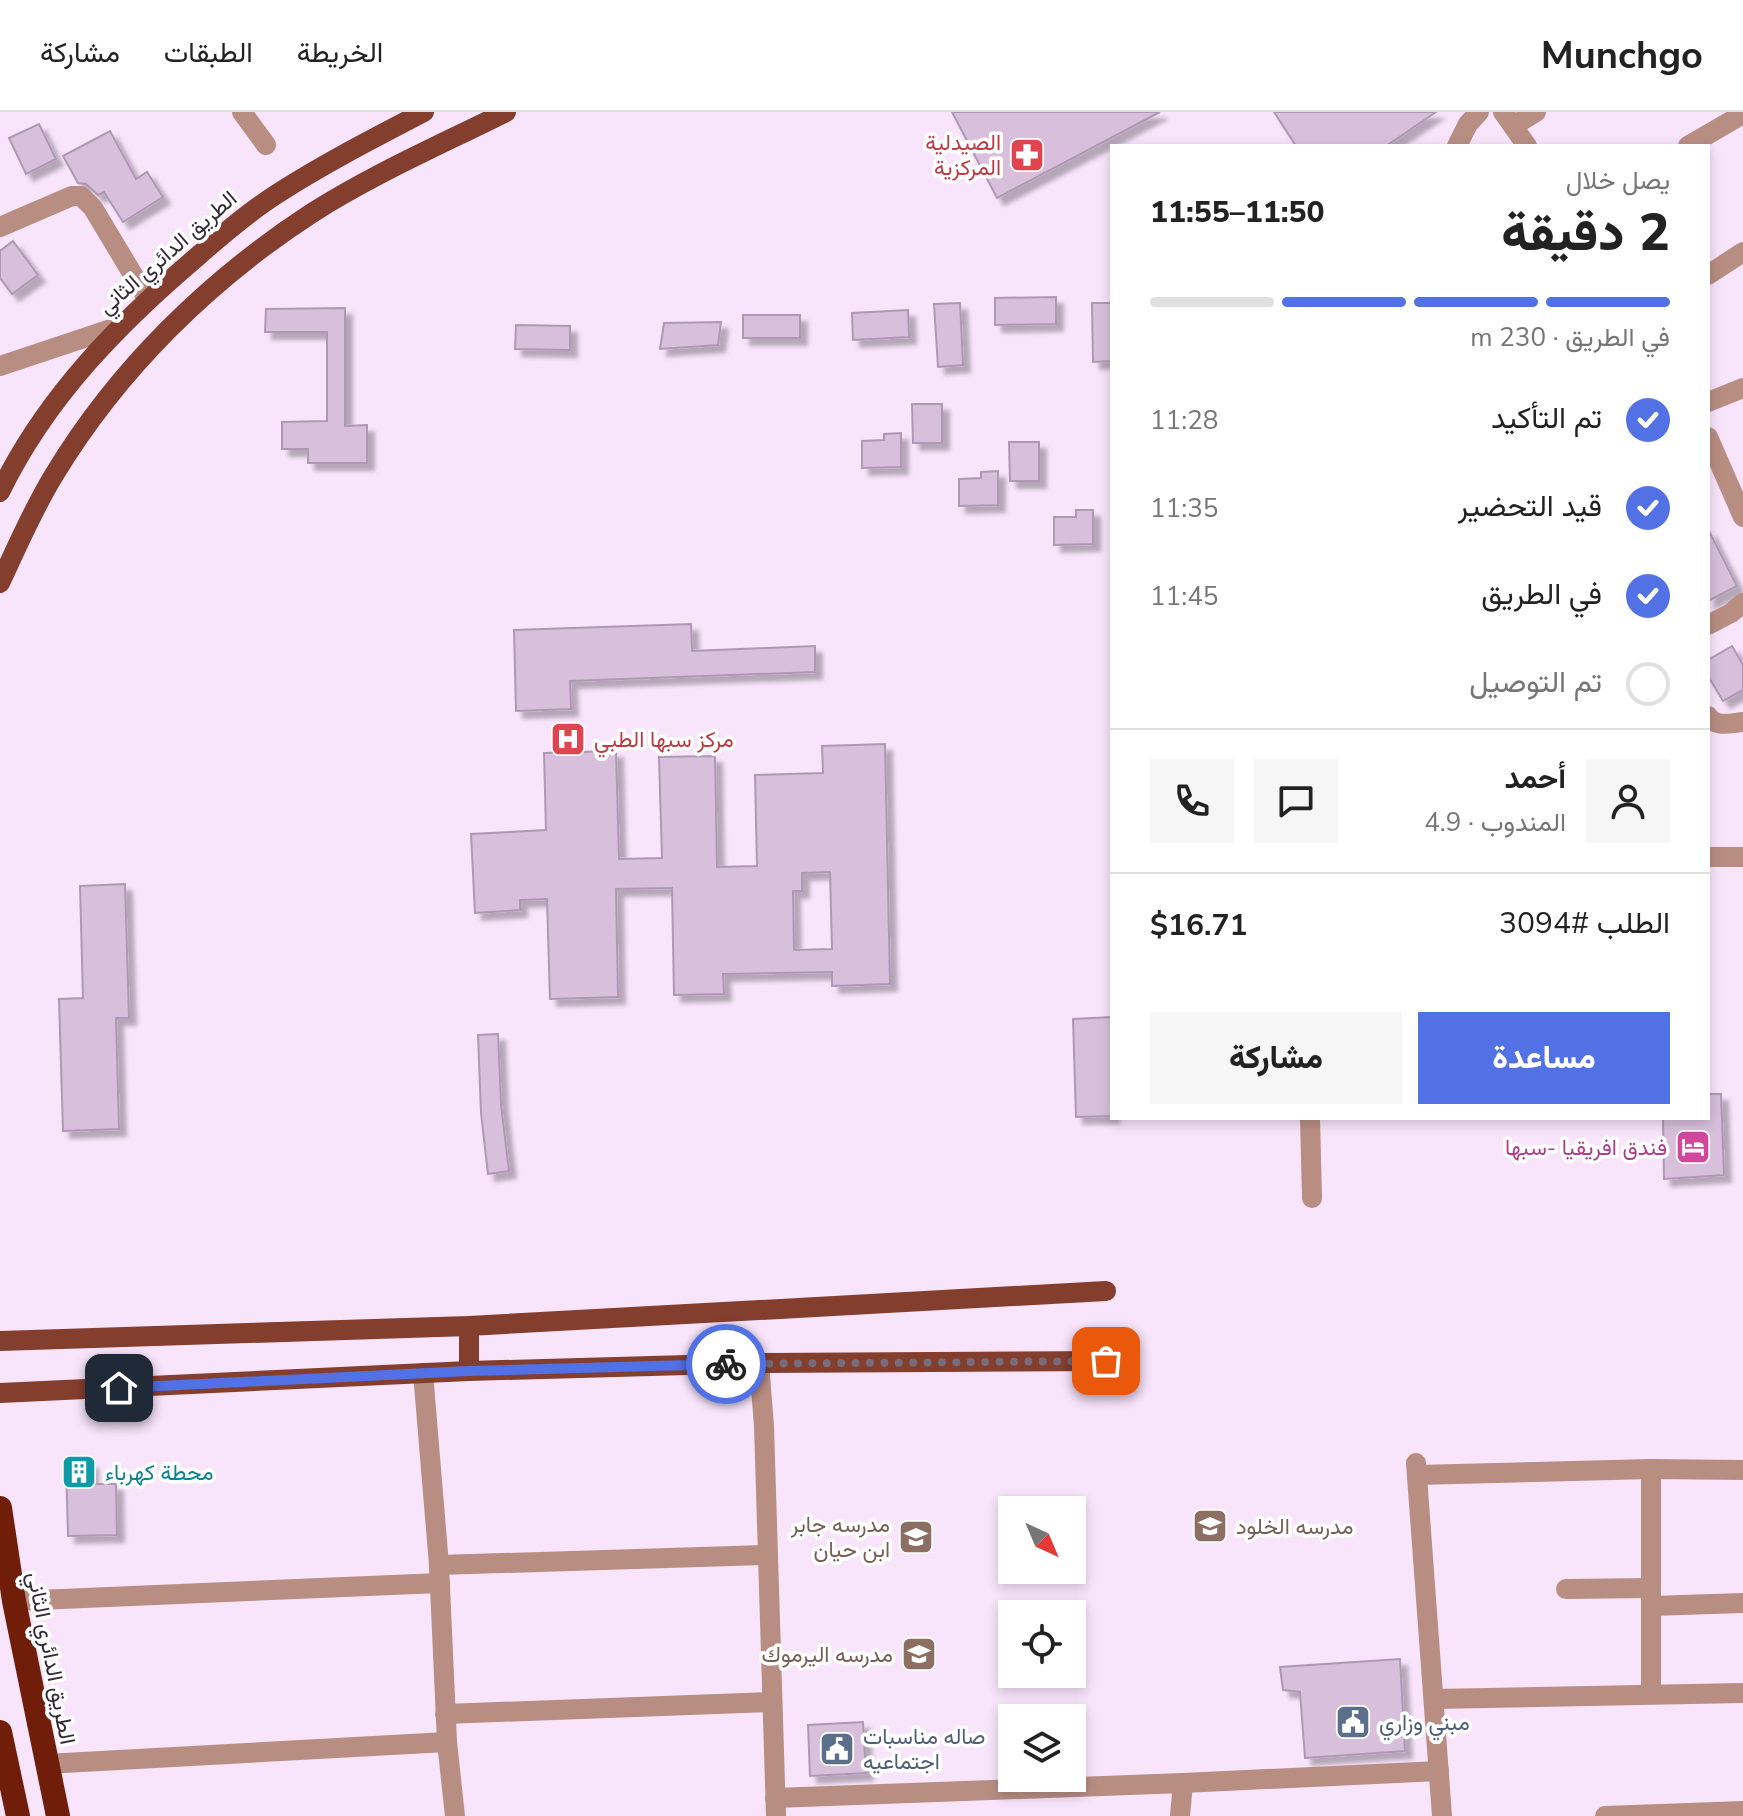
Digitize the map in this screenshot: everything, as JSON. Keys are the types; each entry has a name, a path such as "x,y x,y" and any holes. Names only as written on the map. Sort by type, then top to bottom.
{"highway":[{"name":"الطريق الدائري الثاني","path":"0,1508 14,1601 58,1816"},
{"path":"0,1732 18,1816"}],"main road":[{"name":"الطريق الدائري الثاني","path":"0,492 65,388 117,327 147,298 277,193 424,112"},
{"path":"0,583 53,476 88,422 142,356 199,298 314,212 506,112"},
{"path":"0,1341 469,1326 1106,1291"},
{"path":"469,1326 469,1371"},
{"path":"0,1393 469,1371 759,1363 1106,1361"}],"street":[{"path":"242,112 266,145"},
{"path":"1458,144 1468,124 1479,112"},
{"path":"1526,144 1508,119 1536,112"},
{"path":"1691,144 1743,114"},
{"path":"0,227 72,196 81,196 93,208 147,298"},
{"path":"1710,274 1743,252"},
{"path":"0,366 117,327"},
{"path":"1710,401 1743,388"},
{"path":"1710,442 1743,517"},
{"path":"1710,624 1743,603"},
{"path":"1710,719 1720,724 1743,722"},
{"path":"1710,857 1743,857"},
{"path":"1310,1120 1312,1198"},
{"path":"759,1363 764,1426 776,1807 1439,1771"},
{"path":"423,1373 440,1574 447,1742 455,1816"},
{"path":"1442,1816 1417,1469 1743,1470"},
{"path":"1651,1469 1651,1694"},
{"path":"14,1601 767,1555"},
{"path":"1566,1589 1743,1603"},
{"path":"1434,1699 1743,1693"},
{"path":"445,1714 772,1702"},
{"path":"46,1764 447,1742"},
{"path":"1180,1816 1183,1783"},
{"path":"1605,1816 1743,1811"}],"building":[{"name":"الصيدلية المركزية","path":"952,112 1160,112 997,198"},
{"path":"1274,112 1436,112 1389,144 1295,144"},
{"path":"39,124 56,159 26,174 9,138"},
{"path":"110,131 136,179 147,172 163,197 123,222 104,192 98,195 86,184 78,183 63,156"},
{"path":"13,241 38,275 12,294 0,278 0,251"},
{"path":"1056,297 1056,324 995,325 995,298"},
{"path":"960,303 963,365 938,367 934,304"},
{"path":"1092,303 1110,303 1110,361 1093,362"},
{"path":"345,308 345,426 367,425 367,463 308,463 308,449 282,449 282,422 327,421 327,332 265,332 266,309"},
{"path":"908,310 909,337 853,340 852,313"},
{"path":"743,315 800,315 800,338 743,338"},
{"path":"721,322 718,345 660,349 664,323"},
{"path":"516,325 570,326 570,350 515,349"},
{"path":"912,404 942,404 942,443 913,443"},
{"path":"901,433 901,467 862,468 862,441 884,440 884,434"},
{"path":"1009,442 1039,442 1039,481 1010,481"},
{"path":"998,471 998,505 959,506 959,479 981,478 981,472"},
{"path":"1076,510 1093,510 1093,544 1054,545 1054,517 1076,517"},
{"path":"1710,533 1737,586 1710,600"},
{"path":"691,624 692,651 815,646 815,672 570,681 571,709 516,711 514,630"},
{"path":"1732,646 1743,665 1743,690 1723,701 1710,679 1710,659"},
{"path":"885,744 890,984 832,986 832,972 723,974 724,994 674,995 672,888 616,889 618,997 550,999 547,899 520,900 520,910 475,913 471,834 546,830 544,753 616,751 619,859 662,858 659,757 715,756 717,867 757,866 755,775 823,773 822,746","holes":["830,872 832,949 794,950 793,891 802,891 802,873"]},
{"path":"125,884 129,1018 116,1018 119,1129 63,1131 59,999 83,998 80,886"},
{"path":"1110,1017 1110,1116 1076,1117 1073,1019"},
{"path":"498,1034 501,1105 509,1171 488,1174 481,1113 478,1035"},
{"name":"فندق افريقيا -سبها","path":"1710,1094 1721,1094 1724,1175 1664,1179 1663,1120 1710,1120"},
{"path":"91,1462 91,1484 116,1484 117,1535 68,1536 66,1463"},
{"name":"مبني وزاري","path":"1400,1659 1405,1751 1305,1758 1300,1692 1283,1690 1280,1667"},
{"name":"صاله مناسبات اجتماعيه","path":"863,1722 866,1773 810,1776 808,1725"}],"way so far":[{"path":"726,1364 1106,1361"}],"place":[{"name":"الصيدلية المركزية","path":"1027,155"},
{"name":"مركز سبها الطبي","path":"568,739"},
{"name":"فندق افريقيا -سبها","path":"1693,1147"},
{"name":"محطة كهرباء","path":"79,1472"},
{"name":"مدرسه الخلود","path":"1210,1526"},
{"name":"مدرسه جابر ابن حيان","path":"916,1537"},
{"name":"مدرسه اليرموك","path":"919,1654"},
{"name":"مبني وزاري","path":"1353,1722"},
{"name":"صاله مناسبات اجتماعيه","path":"837,1749"}],"route":[{"path":"119,1388 469,1371 726,1364"}]}
